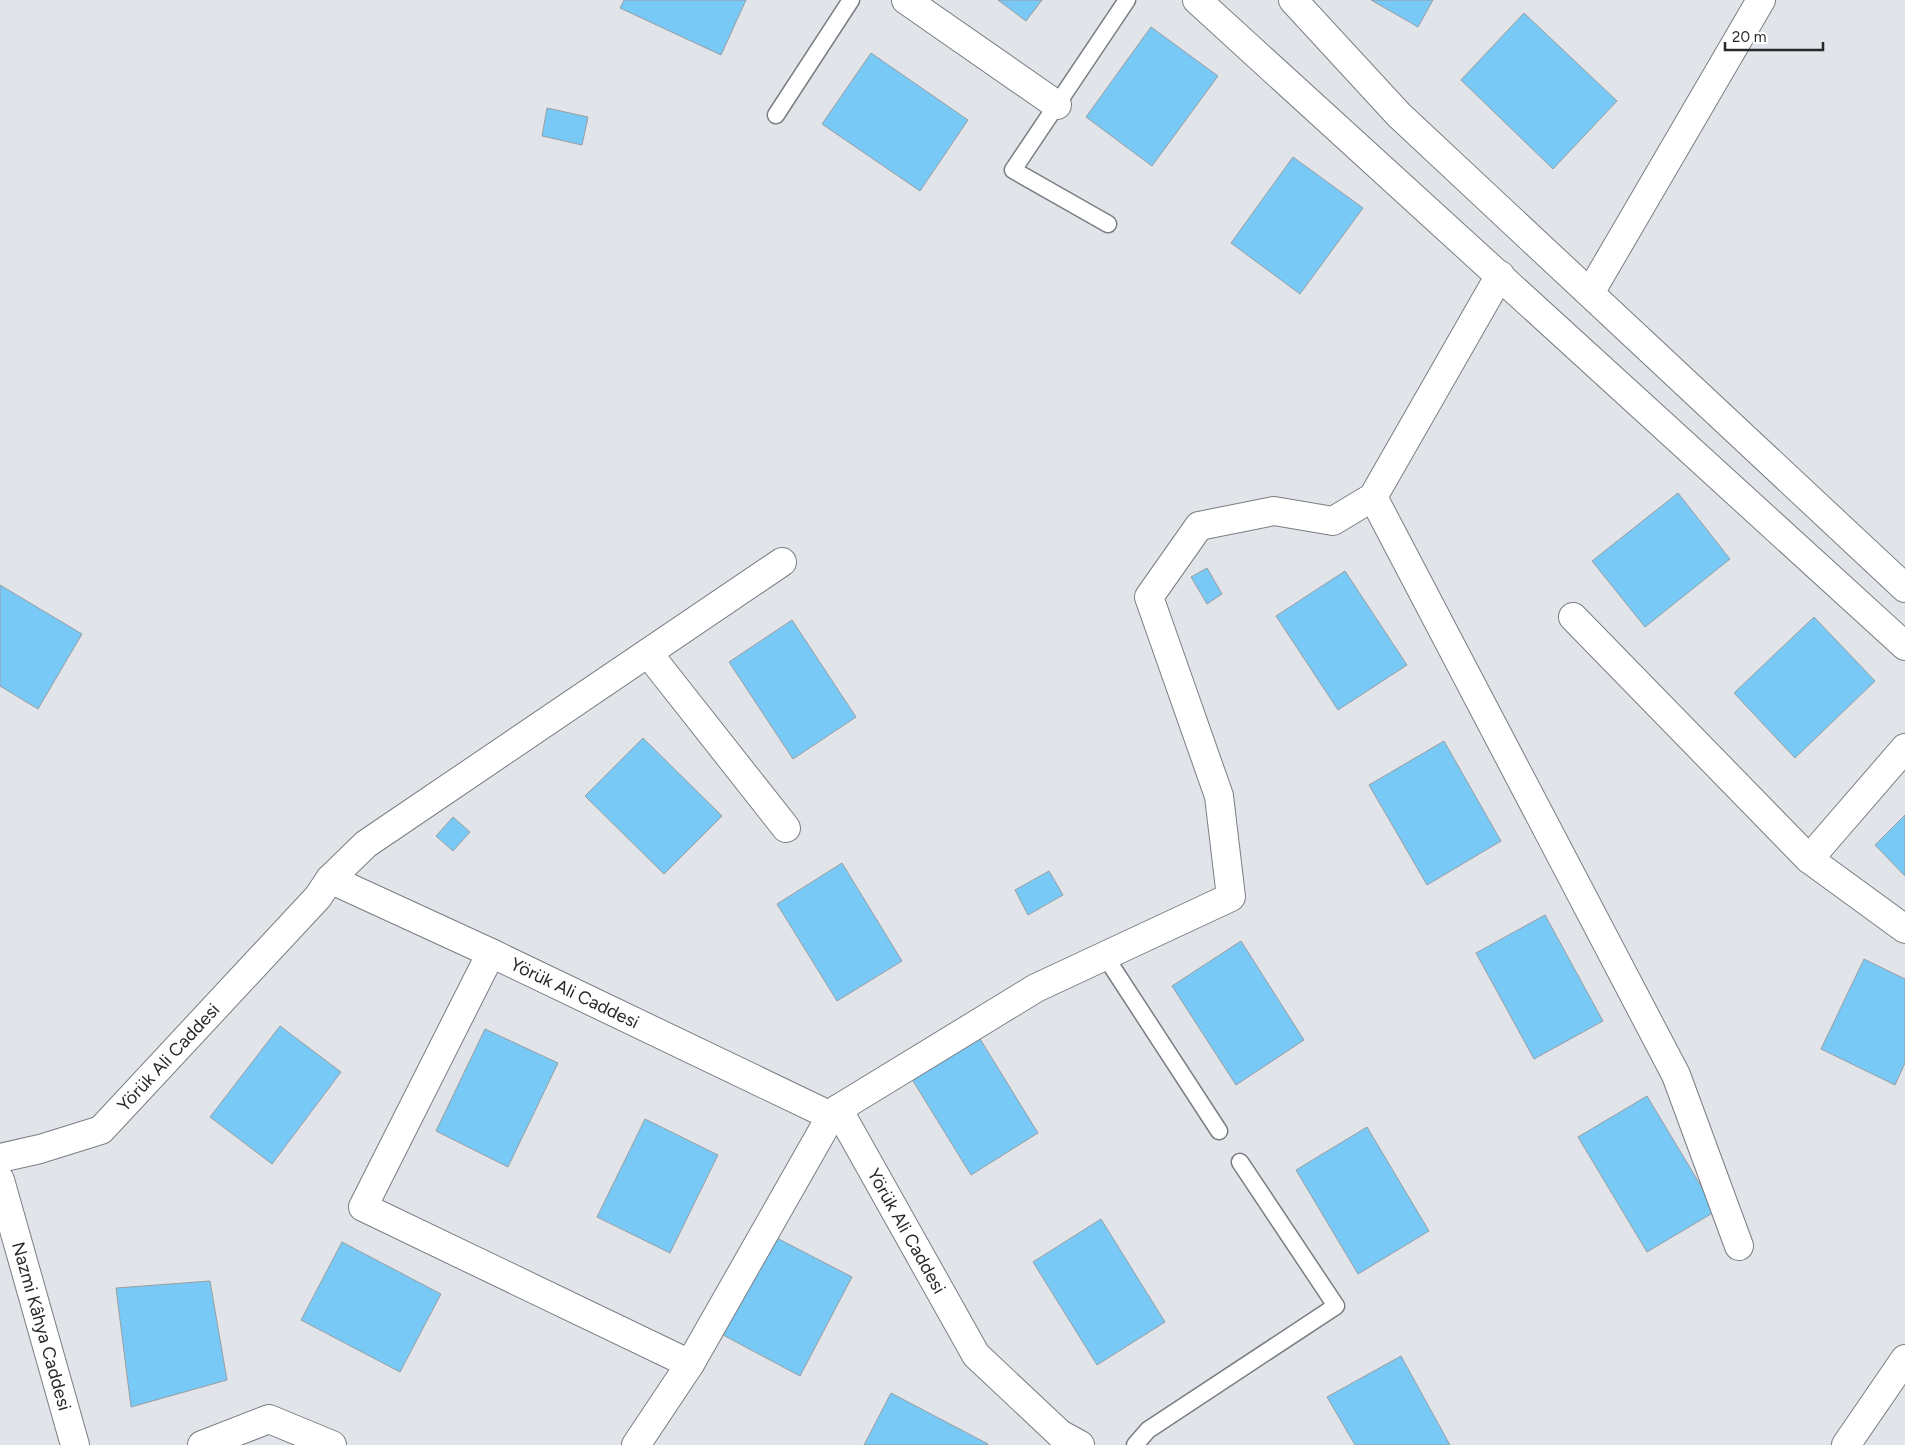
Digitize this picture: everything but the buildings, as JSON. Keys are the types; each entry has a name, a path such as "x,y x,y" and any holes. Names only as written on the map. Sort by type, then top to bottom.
{"street":[{"path":"906,0 1057,105"},
{"path":"1197,0 1905,646"},
{"path":"1293,0 1399,114 1905,588"},
{"path":"1590,293 1761,0"},
{"path":"636,1445 690,1364 834,1113 1036,988 1231,898 1219,796 1149,597 1199,526 1274,511 1333,522 1373,497 1500,275"},
{"path":"1373,497 1676,1074 1739,1246"},
{"path":"330,880 366,844 782,562"},
{"path":"1573,617 1809,859 1905,929"},
{"path":"648,652 786,828"},
{"path":"1809,859 1905,748"},
{"name":"Yörük Ali Caddesi","path":"0,1158 101,1130 305,911 330,880 834,1113 976,1354 1060,1434 1080,1445"},
{"path":"491,953 363,1207 690,1364"},
{"name":"Nazmi Kâhya Caddesi","path":"0,1180 75,1445"},
{"path":"1846,1445 1905,1360"},
{"path":"202,1445 269,1419 332,1445"}],"lane":[{"path":"776,115 851,0"},
{"path":"1108,224 1013,170 1128,0"},
{"path":"1106,956 1219,1131"},
{"path":"1135,1445 1148,1430 1336,1306 1240,1162"}]}
